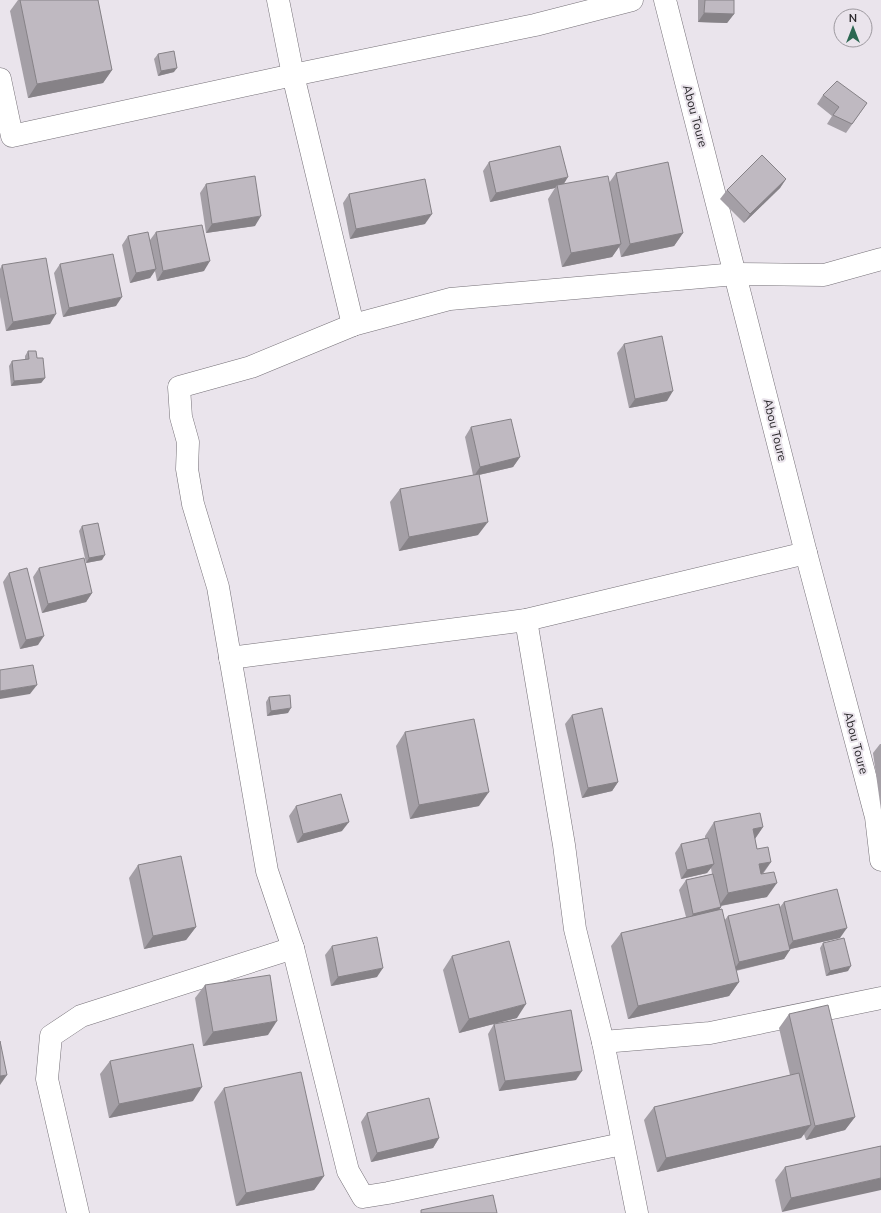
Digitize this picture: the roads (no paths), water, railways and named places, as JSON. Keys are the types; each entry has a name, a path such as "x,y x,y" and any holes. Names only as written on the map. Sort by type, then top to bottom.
{"street":[{"path":"278,0 293,75 353,325"},
{"path":"0,79 6,137 293,75 535,25 632,0"},
{"name":"Abou Toure","path":"665,0 806,553 878,816 881,860"},
{"path":"622,1144 363,1197 348,1171 293,948 267,871 218,587 193,504 187,469 188,442 181,417 179,387 251,367 353,325 450,299 736,274 824,275 881,259"},
{"path":"230,658 526,620 806,553"},
{"path":"526,620 564,845 575,929 603,1042 620,1122 622,1144 637,1213"},
{"path":"78,1213 47,1079 51,1036 81,1016 293,948"},
{"path":"603,1042 710,1033 881,998"}]}
